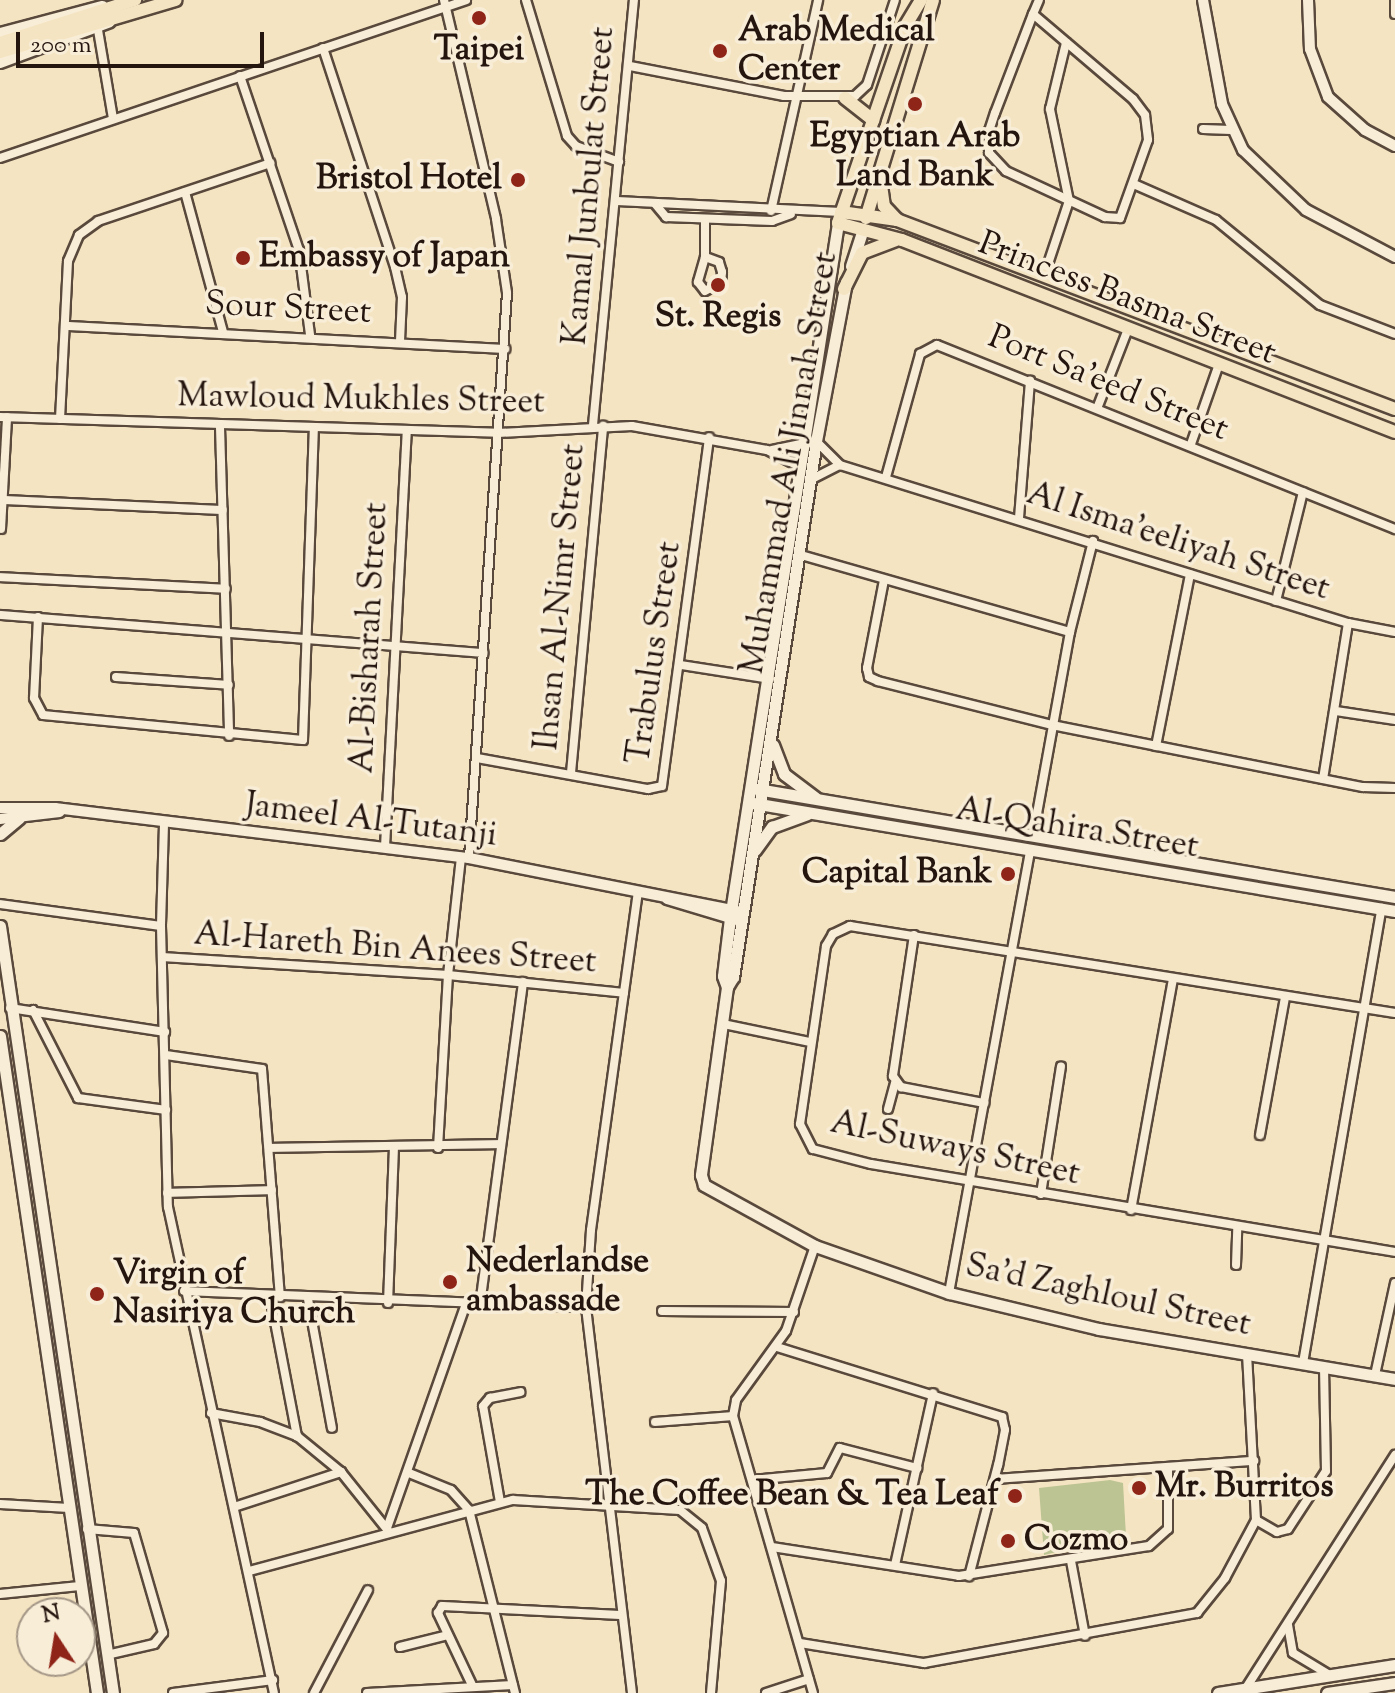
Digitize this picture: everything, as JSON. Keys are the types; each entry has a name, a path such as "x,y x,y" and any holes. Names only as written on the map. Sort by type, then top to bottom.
{"main road":[{"path":"0,43 135,0"},
{"path":"0,52 175,0"},
{"name":"Muhammad Ali Jinnah Street","path":"757,790 801,555 810,480 810,442 840,217 912,0"},
{"name":"Muhammad Ali Jinnah Street","path":"905,27 921,0"},
{"name":"Muhammad Ali Jinnah Street","path":"736,915 755,804 770,679 802,469 844,289 882,172 922,31 936,0"},
{"path":"845,98 873,120"},
{"path":"882,172 884,206 901,222"},
{"name":"Princess Basma Street","path":"840,217 868,214 901,222 1395,409"},
{"name":"Princess Basma Street","path":"840,217 863,229 902,240 1395,432"},
{"path":"844,289 862,253 877,243 902,240"},
{"path":"771,724 779,768 816,798"},
{"name":"Al-Qahira Street","path":"757,790 1395,897"},
{"name":"Muhammad Ali Jinnah Street","path":"736,915 751,857 755,804"},
{"name":"Al-Qahira Street","path":"755,804 1395,911"},
{"path":"751,857 772,827 814,813"},
{"path":"0,834 19,818"},
{"path":"723,1024 727,987 733,977 736,915"},
{"path":"0,926 113,1693"},
{"name":"Sa'd Zaghloul Street","path":"723,1024 701,1175 704,1185 815,1246 949,1293 1049,1319 1395,1379"},
{"path":"0,1036 96,1692"},
{"path":"80,1584 95,1579"},
{"path":"1218,1693 1395,1665"},
{"path":"1327,1693 1395,1683"}],"street":[{"path":"0,158 445,3 466,0"},
{"path":"526,0 567,136 584,150 619,162"},
{"name":"Kamal Junbulat Street","path":"598,425 634,0"},
{"path":"771,211 794,95 818,0"},
{"path":"630,66 794,95 845,98 865,90 895,0"},
{"path":"1033,14 1133,99 1145,115 1148,140 1136,185 1120,218 1105,217 998,165 987,146 1033,14 1039,0"},
{"path":"1203,0 1214,76 1231,130 1262,172 1306,210 1395,257"},
{"path":"1308,0 1310,49 1328,97 1365,130 1395,146"},
{"path":"1395,0 1395,14"},
{"path":"438,1148 448,975 477,758 507,293 496,219 445,3"},
{"path":"0,33 90,8 120,5"},
{"path":"0,63 98,30 115,19"},
{"path":"98,30 113,119"},
{"path":"1044,276 1069,201 1050,109 1066,43"},
{"path":"323,48 398,275 400,341"},
{"path":"240,76 301,258 310,335"},
{"path":"1203,129 1231,130"},
{"path":"60,419 68,326 68,261 79,235 98,221 270,163"},
{"path":"1136,185 1216,220 1320,305 1395,334"},
{"path":"185,192 223,332"},
{"path":"617,201 840,217"},
{"path":"656,205 663,216 705,219 772,221 795,212"},
{"path":"705,219 705,257"},
{"path":"901,222 902,240"},
{"name":"Sour Street","path":"68,326 310,335 505,349"},
{"path":"1098,406 1128,329"},
{"name":"Port Sa'eed Street","path":"886,477 924,348 945,347 1098,406 1395,529"},
{"path":"1191,444 1219,364"},
{"path":"1019,518 1030,380"},
{"path":"1,529 3,417"},
{"name":"Mawloud Mukhles Street","path":"3,417 407,432 498,433 598,425 709,437 767,450 802,469"},
{"name":"Ihsan Al-Nimr Street","path":"571,773 598,425"},
{"path":"220,427 229,736"},
{"path":"38,617 34,698 43,715 229,736 303,740 314,429"},
{"name":"Al-Bisharah Street","path":"385,847 407,432"},
{"name":"Trabulus Street","path":"477,758 648,789 662,786 681,665 709,437"},
{"path":"810,442 840,465"},
{"name":"Mawloud Mukhles Street","path":"767,450 810,442"},
{"path":"810,480 823,469 840,465"},
{"name":"Al Isma'eeliyah Street","path":"840,465 1093,541 1348,623 1323,779"},
{"path":"1276,601 1303,492"},
{"path":"3,500 223,510"},
{"path":"1033,836 1070,632 1093,541"},
{"path":"801,555 1070,632"},
{"path":"1156,746 1190,574"},
{"path":"0,577 226,589"},
{"path":"884,580 869,677 1052,725 1323,779 1395,788"},
{"path":"0,615 227,630 484,653"},
{"path":"1348,623 1395,632"},
{"path":"681,665 770,679"},
{"path":"116,677 229,685"},
{"path":"1336,711 1395,720"},
{"name":"Jameel Al-Tutanji","path":"0,808 65,810 465,858 736,915"},
{"name":"Jameel Al-Tutanji","path":"0,819 65,810"},
{"path":"164,824 161,926 167,1193 184,1291 274,1693"},
{"path":"949,1293 1030,851"},
{"path":"632,1693 606,1503 586,1307 638,893"},
{"path":"0,904 161,926"},
{"path":"1303,1363 1321,1240 1382,908"},
{"name":"Al-Suways Street","path":"1395,1013 1285,998 850,926 833,934 810,1042 800,1124 808,1145 833,1156 969,1184 1395,1252"},
{"path":"888,1109 895,1082 914,935"},
{"name":"Al-Hareth Bin Anees Street","path":"162,957 448,975 624,993"},
{"path":"1131,1210 1173,979"},
{"path":"480,1305 523,982"},
{"path":"1260,1135 1285,998"},
{"path":"10,1008 165,1032"},
{"path":"33,1010 78,1098 166,1110"},
{"path":"723,1024 810,1042"},
{"path":"166,1055 262,1069 280,1297"},
{"path":"1041,1194 1061,1067"},
{"path":"895,1082 984,1103"},
{"path":"269,1148 438,1148 501,1144"},
{"path":"388,1303 394,1147"},
{"path":"167,1193 272,1190"},
{"path":"1236,1265 1237,1227"},
{"path":"813,1693 733,1416 741,1392 777,1347 794,1312 815,1246"},
{"path":"1375,1375 1395,1283"},
{"path":"184,1291 388,1303 586,1307"},
{"path":"270,1296 297,1436"},
{"path":"308,1299 332,1428"},
{"path":"388,1531 466,1304"},
{"path":"662,1311 794,1312"},
{"path":"777,1347 933,1393 1002,1417 1005,1430 995,1479 969,1576"},
{"path":"800,1643 909,1664 1085,1636 1197,1613 1225,1578 1256,1520 1247,1354"},
{"path":"1256,1520 1277,1532 1288,1529 1326,1471 1324,1367"},
{"path":"500,1502 483,1406 490,1398 520,1392"},
{"path":"895,1565 933,1393"},
{"path":"211,1413 260,1422 297,1436 341,1472 388,1531"},
{"path":"655,1422 733,1416"},
{"path":"752,1480 827,1473 840,1448 917,1468"},
{"path":"1246,1688 1390,1470 1395,1455"},
{"path":"995,1479 1254,1461"},
{"path":"772,1547 969,1576 1071,1561 1160,1541 1170,1522 1168,1467"},
{"path":"234,1507 341,1472"},
{"path":"367,1693 472,1685 514,1689 497,1608 469,1510 451,1490 409,1473"},
{"path":"249,1571 500,1502 606,1503 680,1510 702,1528 721,1581 711,1693"},
{"path":"0,1504 69,1508"},
{"path":"87,1529 127,1528 134,1533 163,1633 154,1644 107,1655"},
{"path":"1071,1561 1085,1636"},
{"path":"0,1594 80,1584"},
{"path":"314,1693 368,1590"},
{"path":"472,1685 438,1613 442,1606 621,1615"},
{"path":"1288,1623 1287,1641 1293,1653 1328,1674"},
{"path":"400,1647 448,1635"},
{"path":"766,1693 809,1679"},
{"path":"173,1693 273,1680"}],"green space":[{"path":"1110,1480 1123,1483 1126,1536 1044,1555 1039,1488"}],"place":[{"name":"Taipei","path":"479,18"},
{"name":"Arab Medical Center","path":"720,51"},
{"name":"Egyptian Arab Land Bank","path":"915,104"},
{"name":"Bristol Hotel","path":"518,180"},
{"name":"Embassy of Japan","path":"243,258"},
{"name":"St. Regis","path":"718,285"},
{"name":"Capital Bank","path":"1008,874"},
{"name":"Nederlandse ambassade","path":"450,1282"},
{"name":"Virgin of Nasiriya Church","path":"97,1294"},
{"name":"Mr. Burritos","path":"1139,1488"},
{"name":"The Coffee Bean & Tea Leaf","path":"1015,1496"},
{"name":"Cozmo","path":"1008,1541"}]}
